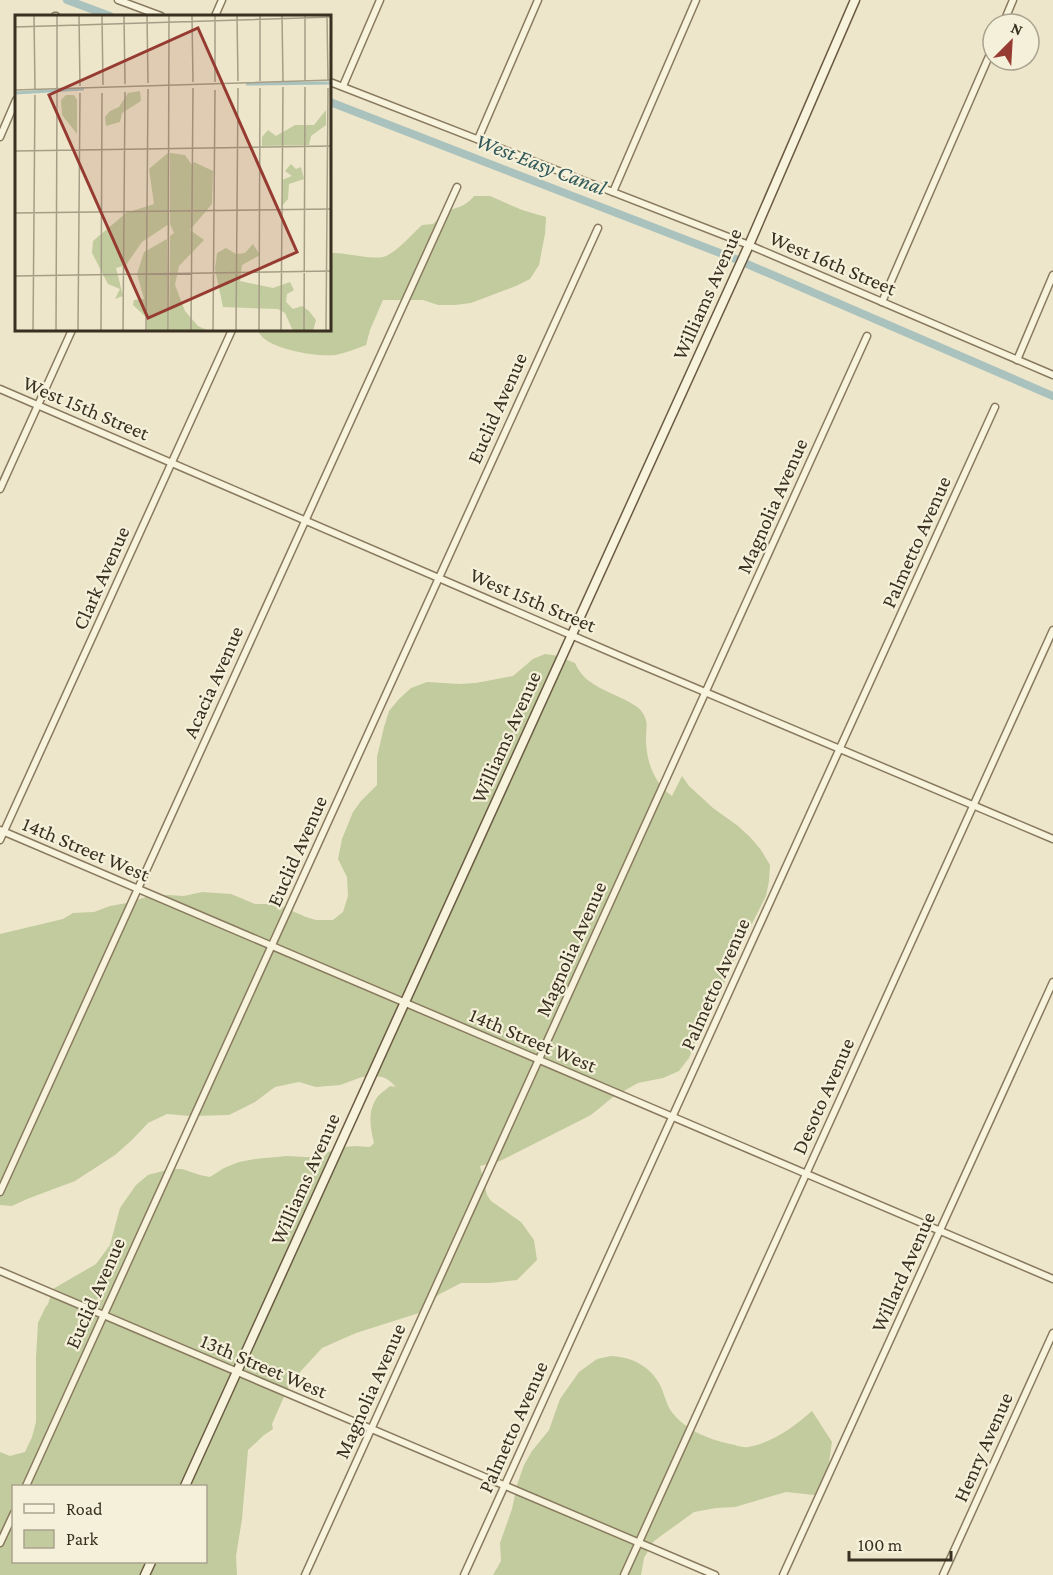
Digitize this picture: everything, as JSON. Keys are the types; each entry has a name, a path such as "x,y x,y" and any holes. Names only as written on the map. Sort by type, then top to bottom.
{"street":[{"path":"118,0 158,15"},
{"path":"215,15 222,0"},
{"path":"343,86 380,0"},
{"path":"478,139 538,0"},
{"path":"613,192 696,0"},
{"name":"Williams Avenue","path":"185,1485 749,245 855,0"},
{"path":"882,302 982,72"},
{"name":"West 16th Street","path":"332,83 749,245 1053,375"},
{"path":"0,137 15,102"},
{"name":"Acacia Avenue","path":"0,1192 457,187"},
{"name":"Euclid Avenue","path":"26,1485 597,228"},
{"path":"1017,360 1053,275"},
{"path":"0,489 71,332"},
{"name":"Clark Avenue","path":"0,840 2,831 231,332"},
{"name":"Magnolia Avenue","path":"305,1575 867,336"},
{"name":"West 15th Street","path":"0,389 1053,839"},
{"name":"Palmetto Avenue","path":"464,1575 995,407"},
{"name":"Desoto Avenue","path":"624,1575 1053,630"},
{"name":"14th Street West","path":"2,831 1053,1279"},
{"name":"Willard Avenue","path":"783,1575 1053,982"},
{"name":"13th Street West","path":"0,1271 715,1575"},
{"name":"Henry Avenue","path":"943,1575 1053,1333"},
{"path":"0,1543 12,1517"}],"green space":[{"path":"474,196 490,196 522,210 546,217 539,265 530,279 471,303 438,305 423,300 383,300 366,345 335,355 316,355 292,350 280,347 262,337 259,332 332,332 332,253 374,258 386,256 422,225 433,224 449,211 466,203"},
{"path":"545,654 559,656 367,1077 340,1085 316,1087 299,1082 275,1087 255,1102 229,1115 167,1114 148,1123 115,1155 75,1181 12,1206 0,1205 0,934 63,919 73,913 94,912 146,897 184,896 202,892 231,894 255,904 276,904 316,920 333,920 343,912 348,896 347,877 338,859 342,839 353,812 377,785 377,757 389,711 411,688 427,682 476,683 513,676 533,659"},
{"path":"565,659 575,663 579,671 599,688 641,710 646,722 646,747 649,763 660,785 672,796 682,776 689,786 713,808 738,826 761,850 770,865 766,896 736,955 717,1000 701,1028 689,1058 679,1071 663,1078 638,1083 613,1097 591,1115 500,1161 480,1166 487,1195 491,1201 521,1222 534,1240 537,1260 517,1280 461,1283 438,1295 419,1313 356,1333 322,1348 290,1383 272,1424 273,1429 248,1450 236,1556 237,1575 149,1575 155,1563 207,1563 207,1485 189,1485 343,1147 370,1147 374,1143 371,1112 375,1100 390,1086 396,1087 384,1078 375,1077"},
{"path":"334,1150 181,1485 12,1485 12,1563 147,1563 141,1575 0,1575 0,1452 10,1456 25,1452 32,1437 36,1422 38,1323 53,1289 96,1264 110,1245 120,1208 136,1185 148,1175 170,1169 182,1169 210,1177 239,1162 287,1156 323,1158 328,1152"},
{"path":"611,1356 626,1358 646,1368 656,1378 669,1408 677,1418 697,1433 722,1442 748,1447 766,1442 782,1434 812,1411 832,1442 824,1496 786,1492 735,1507 694,1512 654,1541 644,1558 641,1575 493,1575 501,1561 500,1543 524,1465 549,1430 560,1399 579,1372 597,1359"}],"waterway":[{"name":"West Easy Canal","path":"67,0 107,15"},
{"name":"West Easy Canal","path":"332,103 738,260"},
{"name":"West Easy Canal","path":"747,264 1053,396"}]}
